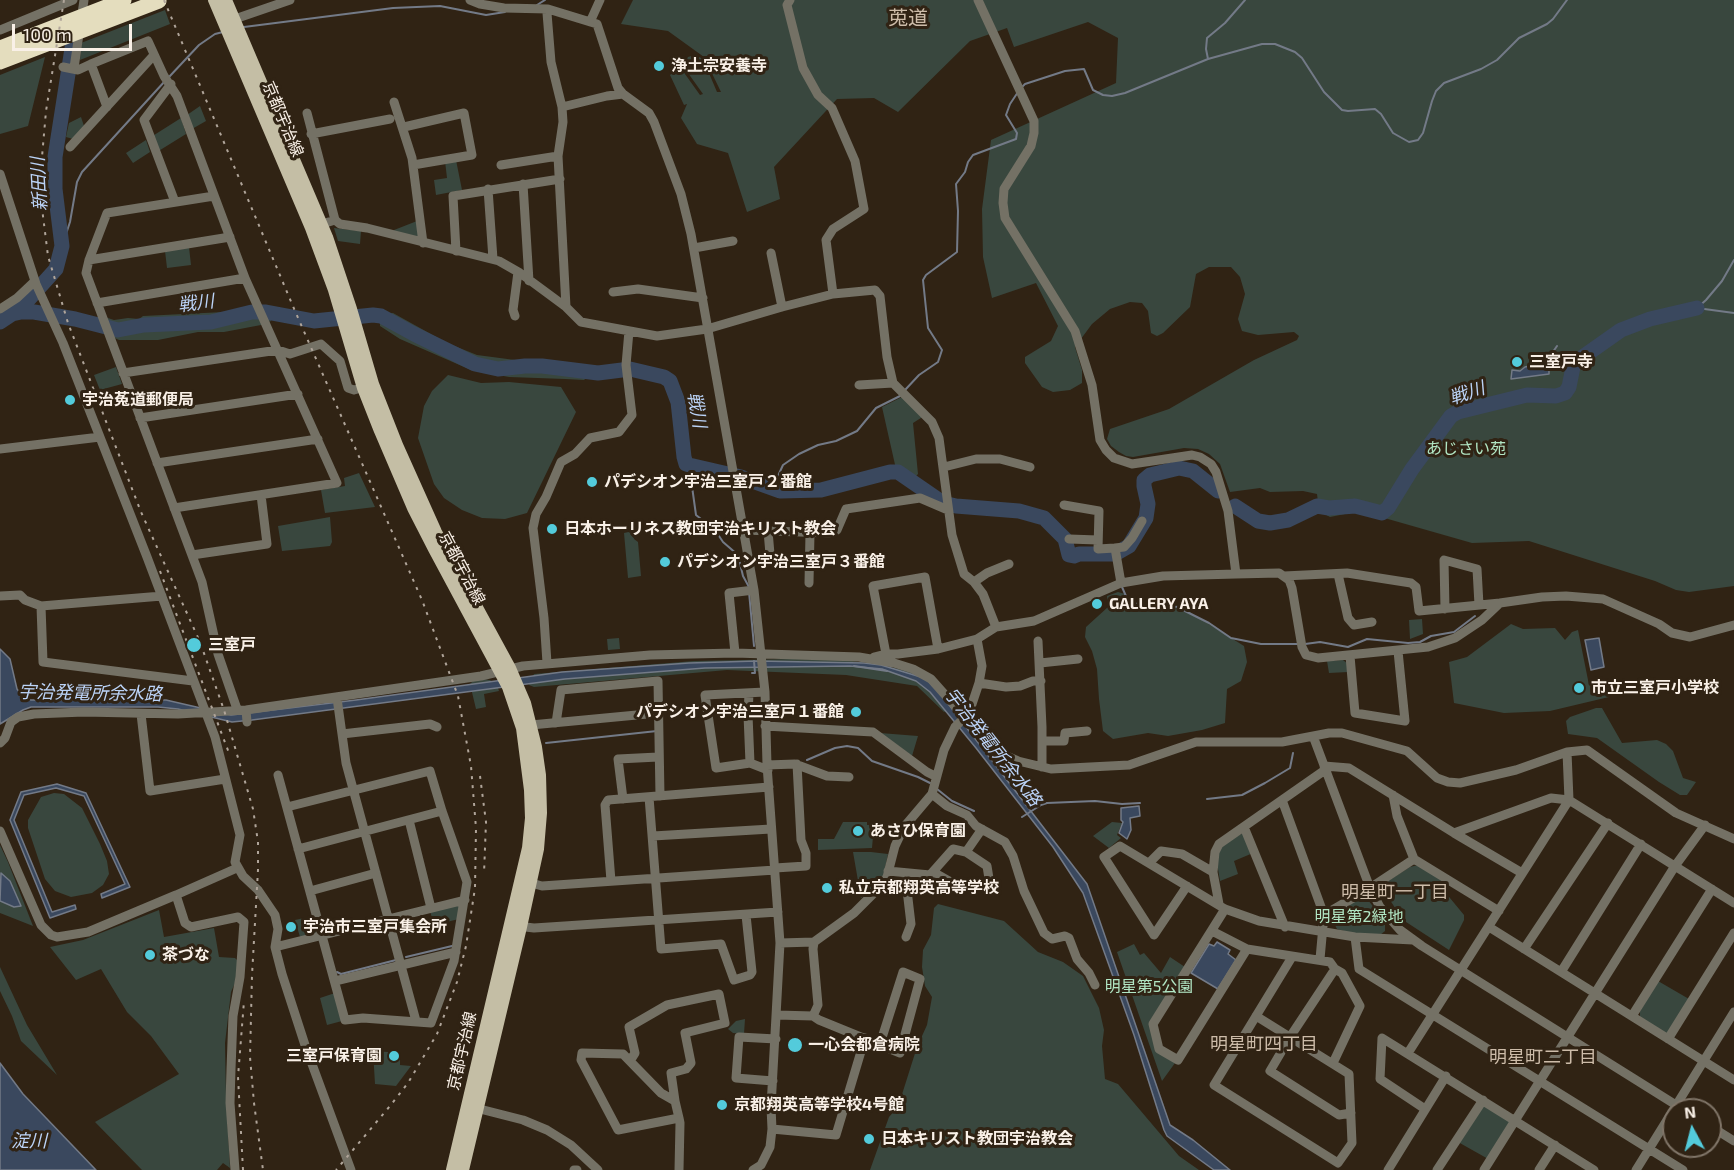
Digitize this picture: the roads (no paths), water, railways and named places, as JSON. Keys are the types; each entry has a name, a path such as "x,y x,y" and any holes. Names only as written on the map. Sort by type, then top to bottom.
{"highway":[{"path":"0,48 124,0"},
{"path":"0,62 159,0"}],"main road":[{"name":"京都宇治線","path":"214,0 232,27"},
{"name":"京都宇治線","path":"226,0 232,27 316,226 346,310 368,386 413,508 459,598 507,672 531,725 540,775 541,813 531,884 516,926"},
{"name":"京都宇治線","path":"452,1170 472,1107 516,926 528,848 531,818 527,758 514,690"},
{"name":"京都宇治線","path":"463,1170 472,1107"}],"street":[{"path":"0,30 73,0"},
{"path":"84,0 70,68 78,70 148,41 168,80 245,278 337,483 174,508"},
{"path":"232,27 290,0"},
{"path":"470,0 504,8 548,9 597,24 614,81 623,94 649,113 681,194 694,248 743,530 765,692 767,768 780,943 770,1147 761,1165 753,1170"},
{"path":"590,22 600,0"},
{"path":"790,0 787,5 803,68 818,95 832,108 855,161 864,209 833,229 826,240 833,294"},
{"path":"978,0 1032,115 1034,133 1028,152 1007,181 1004,189 1005,218 1075,331 1092,385 1100,440 1114,458 1132,464 1192,455 1211,464 1228,511 1236,574"},
{"path":"548,9 550,56 562,107 563,122 558,156 567,307"},
{"path":"70,147 154,55"},
{"path":"90,64 107,107"},
{"path":"168,80 144,120 175,202"},
{"path":"562,107 623,94"},
{"path":"394,102 404,128 413,165 423,243"},
{"path":"404,128 464,112 472,155 413,165"},
{"path":"307,113 335,220 340,224 367,228 500,261 567,307 581,322 657,336 707,329 833,294 875,290 880,296 887,357 893,383 932,422 939,438 952,535 964,574 983,594 996,627"},
{"path":"311,134 390,118"},
{"path":"501,165 558,156"},
{"path":"0,174 5,201 37,286 100,437 205,711 240,835 235,862 237,868 258,890 275,915 278,929 275,947 282,974 305,1045 351,1170"},
{"path":"456,251 453,196 560,179"},
{"path":"523,184 530,281"},
{"path":"488,189 493,259"},
{"path":"214,196 107,213 88,260 86,273 202,582 218,654 245,715"},
{"path":"316,226 335,220"},
{"path":"88,260 230,237"},
{"path":"694,248 733,241"},
{"path":"771,253 782,307"},
{"path":"515,316 513,310 518,272"},
{"path":"97,303 245,278"},
{"path":"0,309 37,286"},
{"path":"613,292 638,289 703,298"},
{"path":"547,663 533,528 536,514 561,462 574,454 590,438 619,432 632,415 626,368 629,331"},
{"path":"123,373 278,350 290,354 321,344 340,361 348,387 354,390 368,386"},
{"path":"859,385 893,383"},
{"path":"140,418 298,394"},
{"path":"0,449 100,437"},
{"path":"157,463 318,439"},
{"path":"944,467 976,459 1000,459 1030,467"},
{"path":"192,555 267,544 261,495"},
{"path":"743,530 829,533 837,530 846,509 920,498 948,506"},
{"path":"1064,506 1100,511 1098,549 1116,551 1124,547 1142,521"},
{"path":"768,531 770,554"},
{"path":"809,583 810,533"},
{"path":"1069,538 1098,540"},
{"path":"1116,551 1121,583"},
{"path":"1445,609 1444,560 1477,569 1479,605"},
{"path":"974,582 987,573 1010,564"},
{"path":"872,658 886,654 938,649 977,639 996,627 1034,621 1121,583 1163,576 1279,573 1289,580 1301,643 1306,655 1312,658 1428,647 1455,638 1482,620 1500,603"},
{"path":"1284,576 1347,573 1411,583 1416,587 1419,611 1554,597 1603,599 1659,624 1672,633 1690,637 1734,625"},
{"path":"1338,574 1348,618 1354,625 1372,622"},
{"path":"886,654 873,586 925,576 938,649"},
{"path":"735,653 729,593 751,590"},
{"path":"0,596 20,595 25,600 41,606 162,596"},
{"path":"41,606 43,662 193,681"},
{"path":"780,943 814,942 854,913 887,878 895,846 904,827 932,794 935,776 944,750 955,727 969,713 979,683 981,666 977,639"},
{"path":"1038,641 1042,767"},
{"path":"1350,656 1355,713 1406,721 1398,651"},
{"path":"0,743 10,722 18,717 34,714 84,712 141,714 205,711 245,715 337,703 547,663 650,655 735,653 761,656 872,658 913,669 931,679 995,751 1018,761 1051,769 1129,765 1196,742 1282,742 1342,733 1407,751 1437,778 1460,783 1516,770 1567,752 1587,750 1676,813 1734,839"},
{"path":"1040,663 1078,659"},
{"path":"556,723 561,690 658,681 660,796"},
{"path":"979,683 1006,687 1041,681"},
{"path":"765,692 705,695 716,768 750,763 767,768 797,764 827,776 849,777"},
{"path":"749,693 750,763"},
{"path":"337,703 346,763 416,1021"},
{"path":"141,714 150,791 225,779"},
{"path":"531,725 658,714"},
{"path":"342,735 430,724 437,727"},
{"path":"765,726 873,732 935,776"},
{"path":"1042,741 1065,741 1065,733 1083,729"},
{"path":"1313,736 1370,888 1386,915 1400,930 1665,1098"},
{"path":"1408,1053 1569,800 1567,752"},
{"path":"623,799 618,759 658,757"},
{"path":"531,884 542,886 656,879 806,866 806,853 801,840 797,764"},
{"path":"1247,949 1178,1060 1159,1049 1153,1023 1212,932 1222,906 1213,872 1215,852 1219,844 1324,768 1349,768 1522,873"},
{"path":"278,776 286,807 335,981 345,1020 363,1018 431,1023 454,961 467,882 430,771 286,807"},
{"path":"611,881 605,805 608,800 769,787"},
{"path":"932,794 947,806 967,815 976,826 1005,842 1013,856 1024,891 1044,933 1052,939 1065,936 1069,938 1077,959 1089,973 1095,986"},
{"path":"1393,795 1397,816 1414,859 1499,910"},
{"path":"649,797 661,949 721,944 734,980 750,975 752,972 746,915"},
{"path":"1454,833 1551,798 1569,800 1734,903"},
{"path":"1282,800 1324,915 1320,960"},
{"path":"298,849 442,811"},
{"path":"409,820 431,908"},
{"path":"1524,949 1608,823"},
{"path":"1484,1170 1675,866 1705,825"},
{"path":"1245,827 1285,927"},
{"path":"653,836 771,829"},
{"path":"966,852 982,829"},
{"path":"0,831 41,925 51,936 63,937 87,932 237,868"},
{"path":"1561,972 1641,844"},
{"path":"1187,886 1154,935 1104,856 1120,846 1222,906 1259,921 1355,937 1413,940"},
{"path":"888,871 930,875 953,849 966,852 987,866 991,891"},
{"path":"1149,863 1161,851 1182,854 1213,872"},
{"path":"1324,915 1414,859"},
{"path":"933,872 963,889"},
{"path":"310,891 376,873"},
{"path":"905,873 911,924 906,937"},
{"path":"1632,1016 1712,889"},
{"path":"176,895 185,923 191,927 238,917 244,922 231,1048 230,1103 235,1170"},
{"path":"275,947 465,900"},
{"path":"516,926 534,928 778,912"},
{"path":"1489,927 1734,1080"},
{"path":"1212,932 1247,949 1330,962 1342,973 1360,1006 1333,1063"},
{"path":"1668,1039 1734,933"},
{"path":"1355,937 1359,969 1683,1170"},
{"path":"813,1016 818,1005 814,942"},
{"path":"335,981 456,952"},
{"path":"1256,1016 1349,1074 1352,1143 1338,1163 1214,1085 1256,1016 1292,957"},
{"path":"1335,969 1290,1036 1270,1071 1339,1115 1351,1113"},
{"path":"777,1015 813,1016 900,1053 920,979 903,972 880,1044"},
{"path":"630,1061 635,1053 629,1027 667,1005 719,994 725,1023 685,1033 691,1063 686,1069 671,1073 679,1118 679,1170"},
{"path":"1684,1098 1703,1061 1734,1012"},
{"path":"773,1081 736,1078 739,1037 776,1039"},
{"path":"772,1129 836,1135 865,1038"},
{"path":"1425,1109 1380,1079 1382,1038 1594,1170"},
{"path":"675,1101 661,1093 623,1054 582,1053 581,1060 618,1130 679,1118"},
{"path":"1388,1170 1446,1076"},
{"path":"1437,1170 1483,1100"},
{"path":"741,1106 771,1107"},
{"path":"472,1107 523,1120 547,1130 572,1145 595,1169"},
{"path":"1636,1170 1662,1131"},
{"path":"1539,1170 1555,1145"}],"water":[{"path":"1544,362 1549,364 1549,374 1511,379 1512,370 1520,371 1534,365 1540,368"},
{"path":"1599,638 1604,667 1591,670 1585,640"},
{"path":"0,649 10,659 17,689 23,697 31,700 166,700 231,715 562,672 689,663 757,661 864,663 881,665 924,678 936,688 1087,884 1170,1125 1193,1140 1230,1170 1214,1170 1167,1136 1134,1035 1083,893 1053,847 976,748 930,692 916,681 882,669 850,666 705,668 565,679 232,722 178,709 158,707 31,707 0,724"},
{"path":"57,784 86,793 130,887 102,898 101,894 125,884 84,796 56,788 24,795 14,820 52,912 75,905 76,909 50,918 10,820 21,792"},
{"path":"1139,806 1140,816 1130,818 1131,830 1127,839 1119,833 1123,822 1121,808"},
{"path":"1,873 10,881 21,906 14,907 0,901"},
{"path":"1217,942 1230,950 1228,954 1236,960 1218,989 1191,973 1209,944 1214,946"},
{"name":"淀川","path":"0,1063 23,1094 96,1170 0,1170"}],"waterway":[{"path":"537,5 545,0"},
{"path":"1208,59 1207,38 1225,23 1245,0"},
{"path":"1022,87 1065,71 1084,69 1093,90 1112,96 1125,93 1208,59 1262,44 1275,44 1295,52 1302,58 1324,92 1342,110 1375,109 1393,133 1409,142 1418,140 1423,133 1436,91 1444,83 1481,69 1497,60 1519,38 1553,19 1567,0"},
{"path":"244,27 393,8 440,6 486,15 505,12"},
{"name":"新田川","path":"12,314 56,269 62,246 55,189 55,157 76,23"},
{"path":"169,77 199,45 215,34 223,32"},
{"path":"62,246 70,222 77,182 82,172 165,81"},
{"path":"905,390 919,375 938,362 942,350 928,328 923,280 926,275 957,252 956,184 973,155 1016,139 1017,133 1006,115 1018,92"},
{"path":"1697,308 1722,281 1734,260"},
{"path":"1697,308 1734,313"},
{"name":"戦川","path":"1235,506 1258,521 1270,523 1288,520 1317,506 1329,508 1355,506 1382,513 1388,508 1412,469 1451,416 1458,412 1527,395 1556,396 1565,393 1577,361 1621,330 1650,319 1697,308"},
{"name":"戦川","path":"0,322 12,314 34,312 118,330 144,325 211,322 252,312 266,312 314,321 373,315 381,316 475,364 498,369 542,366 598,373 630,369 664,377 670,381 678,402 686,464 741,477 780,491 821,490 890,472 898,472 943,503 1019,511 1044,518 1065,539 1069,555 1074,556 1115,554 1129,546 1146,518 1148,504 1144,480 1150,475 1179,468 1193,471 1218,491"},
{"path":"1546,362 1557,346"},
{"path":"772,489 783,465 818,445 836,441 857,431 876,408 902,395"},
{"path":"689,465 696,515 715,530 723,542 738,555 743,576 749,587"},
{"path":"1122,587 1129,603 1177,607 1209,623 1231,638 1261,644 1299,644"},
{"path":"749,592 754,646"},
{"path":"1305,644 1320,642 1348,647 1367,639 1420,642 1431,636 1454,632 1475,616"},
{"name":"宇治発電所余水路","path":"752,673 755,673 754,661"},
{"name":"宇治発電所余水路","path":"854,666 887,671"},
{"path":"546,743 657,731"},
{"path":"807,760 835,748 847,746 858,748 872,761 930,783"},
{"path":"1207,799 1242,795 1265,783 1290,768 1293,753"},
{"path":"937,789 952,801 974,811"},
{"path":"1022,817 1047,803 1095,801 1140,803"},
{"path":"406,957 452,946"},
{"path":"337,972 341,974 396,960"}],"railway":[{"path":"64,0 46,111 42,157 42,208 48,256 68,323 141,512 200,642 224,710 253,809 258,842 258,870 250,1057 263,1170"},
{"path":"164,0 295,311 422,600 458,696 471,766 476,828 475,888 466,946 457,982 437,1034 408,1083 336,1170"},
{"path":"160,571 229,753"},
{"path":"480,776 486,822 484,874"},
{"path":"243,1170 238,1077 244,1001"}],"place":[{"name":"浄土宗安養寺","path":"659,66"},
{"name":"三室戸寺","path":"1517,362"},
{"name":"宇治菟道郵便局","path":"70,400"},
{"name":"パデシオン宇治三室戸２番館","path":"592,482"},
{"name":"日本ホーリネス教団宇治キリスト教会","path":"552,529"},
{"name":"パデシオン宇治三室戸３番館","path":"665,562"},
{"name":"GALLERY AYA","path":"1097,604"},
{"name":"三室戸","path":"194,645"},
{"name":"市立三室戸小学校","path":"1579,688"},
{"name":"パデシオン宇治三室戸１番館","path":"856,712"},
{"name":"あさひ保育園","path":"858,831"},
{"name":"私立京都翔英高等学校","path":"827,888"},
{"name":"宇治市三室戸集会所","path":"291,927"},
{"name":"茶づな","path":"150,955"},
{"name":"一心会都倉病院","path":"795,1045"},
{"name":"三室戸保育園","path":"394,1056"},
{"name":"京都翔英高等学校4号館","path":"722,1105"},
{"name":"日本キリスト教団宇治教会","path":"869,1139"}],"district":[{"name":"莵道","path":"908,18"},
{"name":"明星町一丁目","path":"1395,892"},
{"name":"明星町四丁目","path":"1264,1044"},
{"name":"明星町二丁目","path":"1543,1057"}],"park label":[{"name":"あじさい苑","path":"1466,449"},
{"name":"明星第2緑地","path":"1359,917"},
{"name":"明星第5公園","path":"1149,987"}]}
